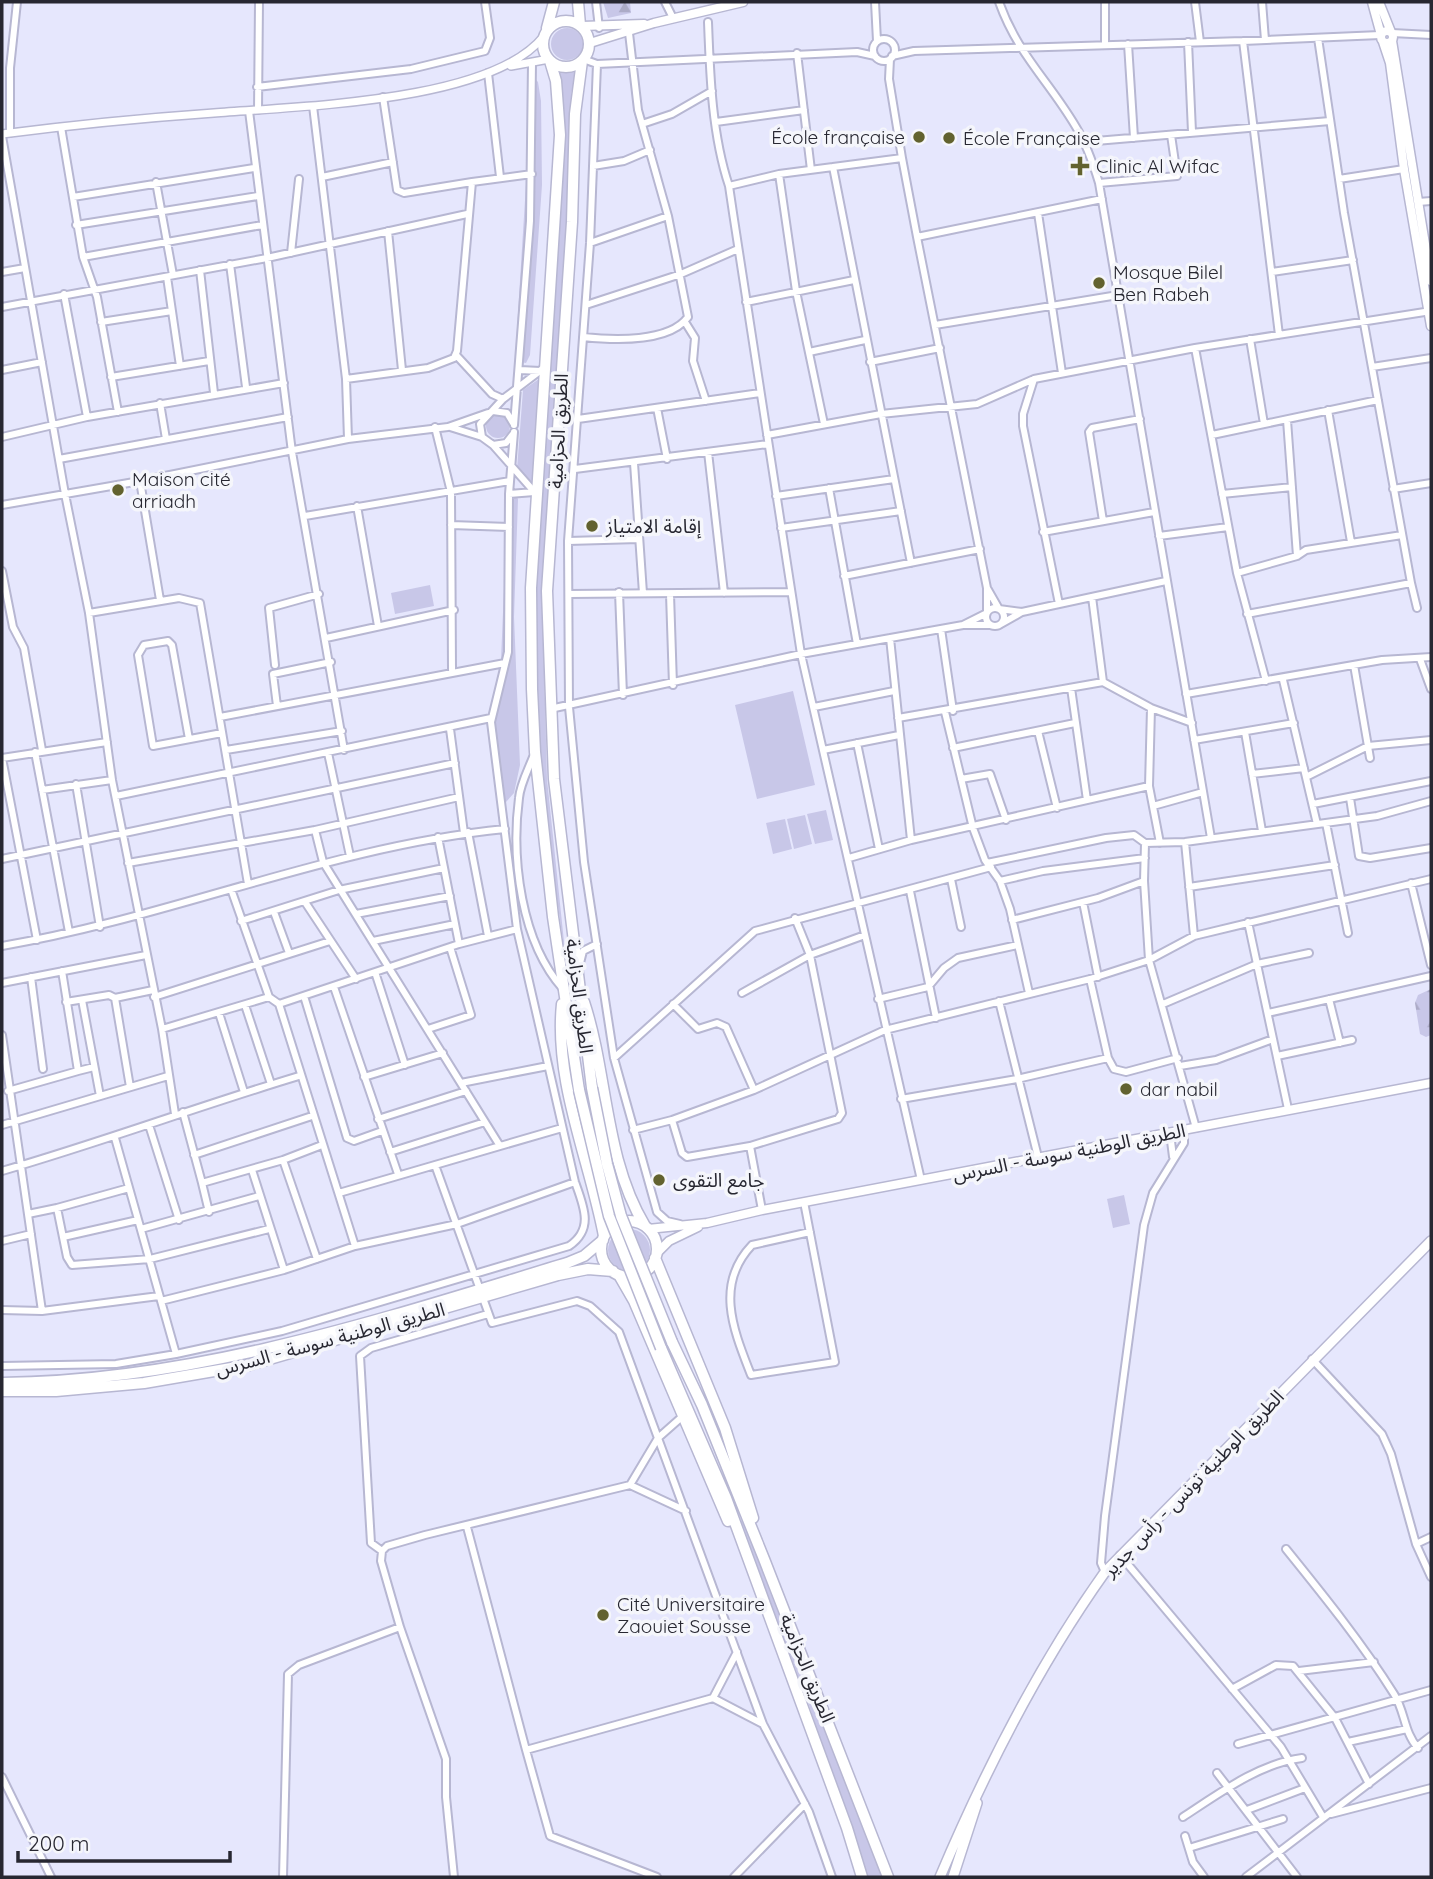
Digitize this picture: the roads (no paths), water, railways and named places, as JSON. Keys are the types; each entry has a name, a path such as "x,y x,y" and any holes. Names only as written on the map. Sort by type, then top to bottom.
{"highway":[{"name":"الطريق الحزامية","path":"554,2 543,46 556,81 560,135 542,369 531,588 535,752 563,989 579,1090 609,1216 661,1348 691,1413 847,1828 862,1877"},
{"path":"578,2 581,26 590,43"},
{"path":"545,35 561,21 581,26"},
{"name":"الطريق الحزامية","path":"590,43 583,60 575,114 572,222 547,591 550,709 565,888 592,1088 607,1164 621,1216 672,1342 702,1405 888,1877"},
{"path":"550,60 570,67 583,60"},
{"path":"579,986 591,1021 618,1161 635,1210 656,1244 656,1256 739,1466 764,1559"},
{"path":"563,989 560,1020 565,1069 603,1238 603,1258 634,1301 684,1415 713,1491 749,1566"},
{"path":"603,1238 618,1224 627,1222 646,1228"},
{"name":"الطريق الوطنية سوسة - السرس","path":"2,1391 56,1391 144,1383 249,1365 480,1294 567,1263 584,1256 603,1238"},
{"path":"616,1273 628,1277 645,1272 656,1256"},
{"name":"الطريق الوطنية سوسة - السرس","path":"2,1382 94,1379 199,1364 292,1343 576,1270 616,1273"}],"main road":[{"path":"581,26 599,28 654,23 743,2"},
{"path":"1372,2 1387,38 1404,169 1428,291 1431,326"},
{"path":"1379,2 1431,281"},
{"path":"590,43 654,23"},
{"name":"الطريق الوطنية سوسة - السرس","path":"646,1228 707,1223 762,1210 1431,1083"},
{"name":"الطريق الوطنية سوسة - السرس","path":"656,1256 669,1241 707,1223"},
{"name":"الطريق الوطنية تونس - رأس جدير","path":"940,1877 1040,1676 1105,1572 1431,1241"},
{"name":"الطريق الوطنية تونس - رأس جدير","path":"953,1877 979,1794"}],"street":[{"path":"17,2 4,134 24,268 89,613 112,779 162,1029 175,1114"},
{"path":"258,110 260,2"},
{"path":"257,87 411,69 485,51 490,38 485,2"},
{"path":"596,2 599,28"},
{"path":"665,2 673,19"},
{"path":"875,2 878,23 875,44 878,58 889,79"},
{"path":"999,2 1019,48 1076,126 1099,183 1210,838"},
{"path":"1105,2 1105,45"},
{"path":"1195,2 1200,42"},
{"path":"1262,2 1265,40"},
{"path":"708,22 716,122 729,186 801,654 921,1180"},
{"path":"878,23 890,41 889,79 902,158 987,587 986,620 989,625"},
{"path":"629,33 631,63 642,124 668,216 689,310 685,321"},
{"path":"503,68 523,56 545,35"},
{"path":"857,51 878,58 915,51 1431,35"},
{"path":"1318,38 1353,260 1417,608"},
{"path":"583,60 597,64 631,63 857,51 890,41 915,51"},
{"path":"1243,41 1279,335"},
{"path":"1188,42 1192,132"},
{"path":"1128,44 1134,138"},
{"path":"797,53 811,170"},
{"path":"4,134 313,106 383,97 503,68 550,60"},
{"path":"2,1366 116,1364 282,1331 569,1246 580,1238 585,1227 585,1217 517,929 491,718 505,663 509,494 519,388 532,174 533,63"},
{"path":"597,64 590,243 568,541 569,707 574,776 614,1058 657,1212 667,1221 686,1226"},
{"path":"488,73 500,177"},
{"path":"642,124 671,114 712,91"},
{"path":"383,97 396,188 401,193 532,174"},
{"path":"313,106 346,379 348,439"},
{"path":"716,122 804,110"},
{"path":"249,111 254,168 292,452 337,695 344,750"},
{"path":"1084,142 1330,121"},
{"path":"61,127 76,225 92,288 97,297 118,412"},
{"path":"1099,183 1177,176 1171,135"},
{"path":"593,166 624,161 650,150"},
{"path":"729,186 779,174 902,158"},
{"path":"321,177 393,162"},
{"path":"834,167 853,280 911,563"},
{"path":"72,197 254,168"},
{"path":"1339,179 1404,169"},
{"path":"779,174 796,290 824,424"},
{"path":"291,253 299,179"},
{"path":"156,182 167,242 172,311 180,366"},
{"path":"346,379 445,364 456,355 471,182"},
{"path":"76,225 162,214 258,196"},
{"path":"917,237 1101,199"},
{"path":"1418,202 1431,201"},
{"path":"1038,213 1062,373"},
{"path":"2,307 92,288 267,258 467,214"},
{"path":"590,243 668,216"},
{"path":"83,257 262,225"},
{"path":"388,231 402,370"},
{"path":"586,305 681,274 738,249"},
{"path":"1272,272 1353,260"},
{"path":"230,264 246,387"},
{"path":"2,272 24,268"},
{"path":"200,270 214,393"},
{"path":"746,302 853,280"},
{"path":"64,294 87,417"},
{"path":"935,325 1118,295"},
{"path":"101,322 172,311"},
{"path":"767,435 881,414 951,408 989,401 1034,379 1195,348 1430,312"},
{"path":"583,337 637,338 685,321"},
{"path":"685,321 695,338 694,361 706,401"},
{"path":"1250,339 1264,424"},
{"path":"809,352 865,340"},
{"path":"870,362 940,348"},
{"path":"1195,348 1237,573 1266,681"},
{"path":"456,355 492,394 503,399"},
{"path":"1372,366 1431,358"},
{"path":"111,377 209,361"},
{"path":"2,370 42,362"},
{"path":"520,370 542,369"},
{"path":"482,437 480,424 503,399 542,369"},
{"path":"1034,379 1023,414 1023,426 1059,604"},
{"path":"2,437 160,403 246,387 284,383"},
{"path":"578,419 760,393"},
{"path":"1212,435 1378,400"},
{"path":"160,403 166,439"},
{"path":"657,408 667,458"},
{"path":"1328,410 1351,542"},
{"path":"2,505 140,481 348,439 448,427 491,412 507,413 514,428"},
{"path":"59,459 288,417"},
{"path":"1103,521 1089,432 1092,428 1140,419"},
{"path":"1287,420 1297,556"},
{"path":"448,427 482,437 493,445 536,494"},
{"path":"435,428 450,492 454,610 452,670"},
{"path":"493,445 506,443 514,428"},
{"path":"575,469 768,444"},
{"path":"708,452 724,593"},
{"path":"634,463 643,593"},
{"path":"776,496 894,479"},
{"path":"140,481 160,600"},
{"path":"305,516 510,481"},
{"path":"1393,489 1431,483"},
{"path":"1222,494 1292,487"},
{"path":"828,488 857,644"},
{"path":"509,494 536,494"},
{"path":"357,506 378,626"},
{"path":"781,528 901,512"},
{"path":"1043,532 1154,512"},
{"path":"452,525 509,527"},
{"path":"1158,536 1228,527"},
{"path":"1237,573 1297,556 1306,550 1402,535"},
{"path":"568,541 639,539"},
{"path":"844,576 980,550"},
{"path":"2,571 11,619 24,648 42,790 69,932"},
{"path":"963,625 992,609 1022,612 1166,581"},
{"path":"1247,614 1411,583"},
{"path":"987,587 1003,615 1001,624"},
{"path":"619,592 623,695"},
{"path":"569,593 790,592"},
{"path":"275,665 269,608 319,594"},
{"path":"670,594 674,685"},
{"path":"1092,597 1103,682"},
{"path":"89,613 160,600 186,598 200,603 248,884"},
{"path":"326,638 454,610"},
{"path":"550,709 674,685 801,654 963,625 1001,624 1022,612"},
{"path":"2,621 11,619"},
{"path":"941,629 953,711"},
{"path":"890,638 911,840"},
{"path":"189,738 172,645 168,641 141,647 138,655 153,746 222,733"},
{"path":"1186,694 1283,680 1354,665 1431,657"},
{"path":"1420,659 1431,689"},
{"path":"277,706 273,674 331,662"},
{"path":"220,717 452,670 505,663"},
{"path":"1354,665 1370,758"},
{"path":"1283,680 1317,824"},
{"path":"898,718 953,711 1103,682 1151,708 1192,723"},
{"path":"1071,688 1087,800"},
{"path":"814,707 894,691"},
{"path":"1151,708 1149,786 1160,843"},
{"path":"945,712 973,828 989,865 1000,881 1013,920 1029,993"},
{"path":"116,796 450,729 491,718"},
{"path":"953,748 1075,723"},
{"path":"1194,740 1294,723"},
{"path":"450,729 459,797 488,936"},
{"path":"226,750 342,731"},
{"path":"1038,731 1056,808"},
{"path":"1245,732 1262,831"},
{"path":"823,750 899,735"},
{"path":"1306,777 1368,746 1431,740"},
{"path":"37,940 2,758 107,742"},
{"path":"857,743 879,849"},
{"path":"535,752 519,796 520,869 532,935 547,972 563,989"},
{"path":"328,753 350,856"},
{"path":"2,859 454,763"},
{"path":"1252,774 1304,768"},
{"path":"961,779 990,774 1006,820"},
{"path":"42,790 112,779"},
{"path":"1313,804 1431,781"},
{"path":"76,784 100,926"},
{"path":"849,859 911,840 1149,786"},
{"path":"1153,806 1203,792"},
{"path":"128,863 315,830 459,797"},
{"path":"1350,798 1359,856 1370,858 1431,848"},
{"path":"614,1058 746,936 795,918 910,891 989,865 1106,838 1134,835 1145,843 1185,842 1352,819 1431,802"},
{"path":"1326,822 1348,933"},
{"path":"2,946 139,916 323,862 438,837 505,829"},
{"path":"315,830 323,862 339,890 500,1146"},
{"path":"438,837 459,944"},
{"path":"1185,842 1194,936"},
{"path":"1145,843 1144,881 1149,960 1181,1066 1196,1128"},
{"path":"1000,881 1043,871 1145,858"},
{"path":"1189,887 1335,865"},
{"path":"241,921 339,890 444,867"},
{"path":"951,879 961,927"},
{"path":"633,1130 672,1120 754,1090 885,1030 1098,977 1149,960 1194,936 1431,879"},
{"path":"1013,920 1083,902 1144,881"},
{"path":"1411,883 1431,965"},
{"path":"231,889 269,997 279,1004 299,1076 355,1247"},
{"path":"910,891 936,1018"},
{"path":"356,914 450,896"},
{"path":"305,902 356,979"},
{"path":"1083,902 1098,977"},
{"path":"274,912 289,954"},
{"path":"672,1120 682,1153 687,1157 750,1146 841,1116 810,955 795,918"},
{"path":"1248,922 1288,1109"},
{"path":"373,942 455,924"},
{"path":"279,1004 459,944 517,929"},
{"path":"742,993 810,955 865,935"},
{"path":"66,1002 109,995 115,998 153,994 257,966 330,941"},
{"path":"579,986 583,951 597,944"},
{"path":"878,999 928,987 953,960 1018,945"},
{"path":"428,1029 471,1015 450,947"},
{"path":"1163,1004 1257,964 1309,953"},
{"path":"2,983 146,954"},
{"path":"62,971 78,1071"},
{"path":"375,972 405,1065"},
{"path":"1268,1013 1431,976"},
{"path":"31,977 43,1069"},
{"path":"1090,979 1108,1058 1114,1069 1126,1072 1178,1058"},
{"path":"334,987 398,1174"},
{"path":"304,996 347,1138 354,1141 383,1131"},
{"path":"162,1029 269,997"},
{"path":"115,998 130,1087"},
{"path":"1329,999 1340,1043"},
{"path":"82,1000 100,1096"},
{"path":"999,1001 1038,1157"},
{"path":"673,1004 696,1028 717,1023 726,1027 754,1090"},
{"path":"245,1005 271,1084"},
{"path":"219,1013 244,1092"},
{"path":"2,1035 3,1064 42,1311"},
{"path":"1181,1066 1216,1060 1273,1039"},
{"path":"1277,1056 1352,1040"},
{"path":"364,1077 443,1053"},
{"path":"901,1098 1017,1079 1108,1058"},
{"path":"461,1083 548,1066"},
{"path":"8,1091 94,1067"},
{"path":"2,1125 168,1076"},
{"path":"2,1171 115,1138 175,1114 299,1076"},
{"path":"378,1119 466,1091"},
{"path":"183,1112 209,1212"},
{"path":"194,1155 312,1115"},
{"path":"390,1152 485,1122"},
{"path":"149,1125 179,1220"},
{"path":"339,1193 562,1128"},
{"path":"1105,1572 1101,1563 1105,1516 1144,1224 1153,1193 1184,1143 1184,1130"},
{"path":"1170,1133 1173,1157"},
{"path":"115,1138 176,1354"},
{"path":"202,1184 283,1160 322,1145"},
{"path":"750,1146 762,1210"},
{"path":"283,1160 317,1259"},
{"path":"435,1166 492,1323 577,1301 590,1306 619,1332 763,1724 805,1804 832,1877"},
{"path":"252,1170 284,1270"},
{"path":"2,1310 42,1311 160,1298 284,1270 355,1247 457,1224 575,1182"},
{"path":"28,1214 129,1188"},
{"path":"141,1229 259,1196"},
{"path":"804,1202 810,1232 835,1362 751,1375 729,1311 737,1268 752,1245 810,1232"},
{"path":"57,1208 72,1265 150,1259 269,1229"},
{"path":"63,1237 138,1220"},
{"path":"2,1241 31,1234"},
{"path":"382,1551 371,1543 359,1361 371,1348 488,1314"},
{"path":"1312,1359 1382,1434 1391,1454 1416,1544 1431,1577"},
{"path":"630,1485 659,1438 684,1415"},
{"path":"454,1877 446,1797 446,1759 400,1627 381,1561 382,1551 387,1546 425,1535 467,1527 630,1485 686,1511"},
{"path":"467,1527 550,1836 657,1877"},
{"path":"1416,1544 1431,1537"},
{"path":"1286,1549 1374,1661 1398,1700 1407,1729 1418,1748"},
{"path":"1120,1555 1270,1735 1325,1816"},
{"path":"283,1877 288,1674 299,1665 400,1627"},
{"path":"713,1698 737,1652"},
{"path":"1299,1671 1374,1661"},
{"path":"1232,1689 1282,1663 1299,1671 1335,1718 1369,1784"},
{"path":"1238,1744 1431,1690"},
{"path":"526,1750 713,1698 763,1724"},
{"path":"1348,1742 1407,1729"},
{"path":"1246,1877 1431,1736"},
{"path":"1184,1817 1230,1787 1288,1760 1302,1758"},
{"path":"1217,1773 1297,1877"},
{"path":"2,1777 51,1877"},
{"path":"1247,1810 1305,1788"},
{"path":"1325,1816 1431,1788"},
{"path":"734,1877 805,1804"},
{"path":"1189,1848 1283,1819"},
{"path":"1185,1836 1194,1862 1204,1877"}],"place":[{"name":"École française","path":"919,137"},
{"name":"École Française","path":"949,138"},
{"name":"Clinic Al Wifac","path":"1080,166"},
{"name":"Mosque Bilel Ben Rabeh","path":"1099,283"},
{"name":"Maison cité arriadh","path":"118,490"},
{"name":"إقامة الامتياز","path":"592,526"},
{"name":"dar nabil","path":"1126,1089"},
{"name":"جامع التقوى","path":"659,1180"},
{"name":"Cité Universitaire Zaouiet Sousse","path":"603,1615"}]}
